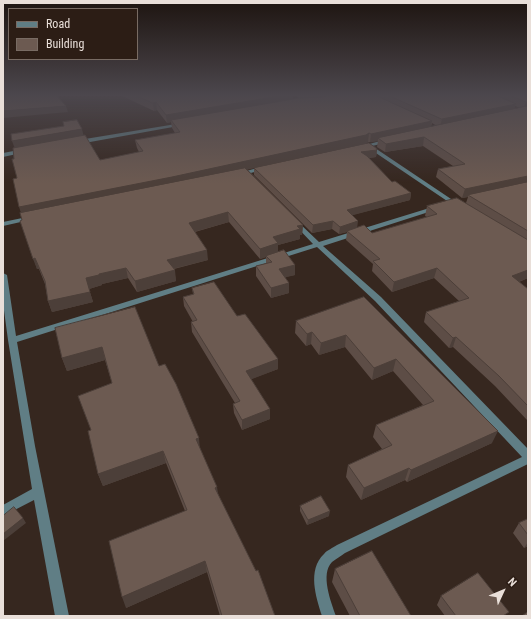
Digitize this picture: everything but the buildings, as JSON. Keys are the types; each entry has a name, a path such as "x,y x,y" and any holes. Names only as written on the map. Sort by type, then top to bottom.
{"street":[{"path":"73,143 179,125"},
{"path":"353,148 396,139"},
{"path":"368,145 404,171 457,202 467,211"},
{"path":"3,155 26,151"},
{"path":"232,175 249,175 271,167"},
{"path":"12,340 457,202"},
{"path":"3,224 42,216"},
{"path":"290,217 318,245 378,299 528,456"},
{"path":"3,275 12,340 38,492 62,616"},
{"path":"329,616 324,601 320,573 327,559 341,549 528,459"},
{"path":"3,511 38,492"}]}
